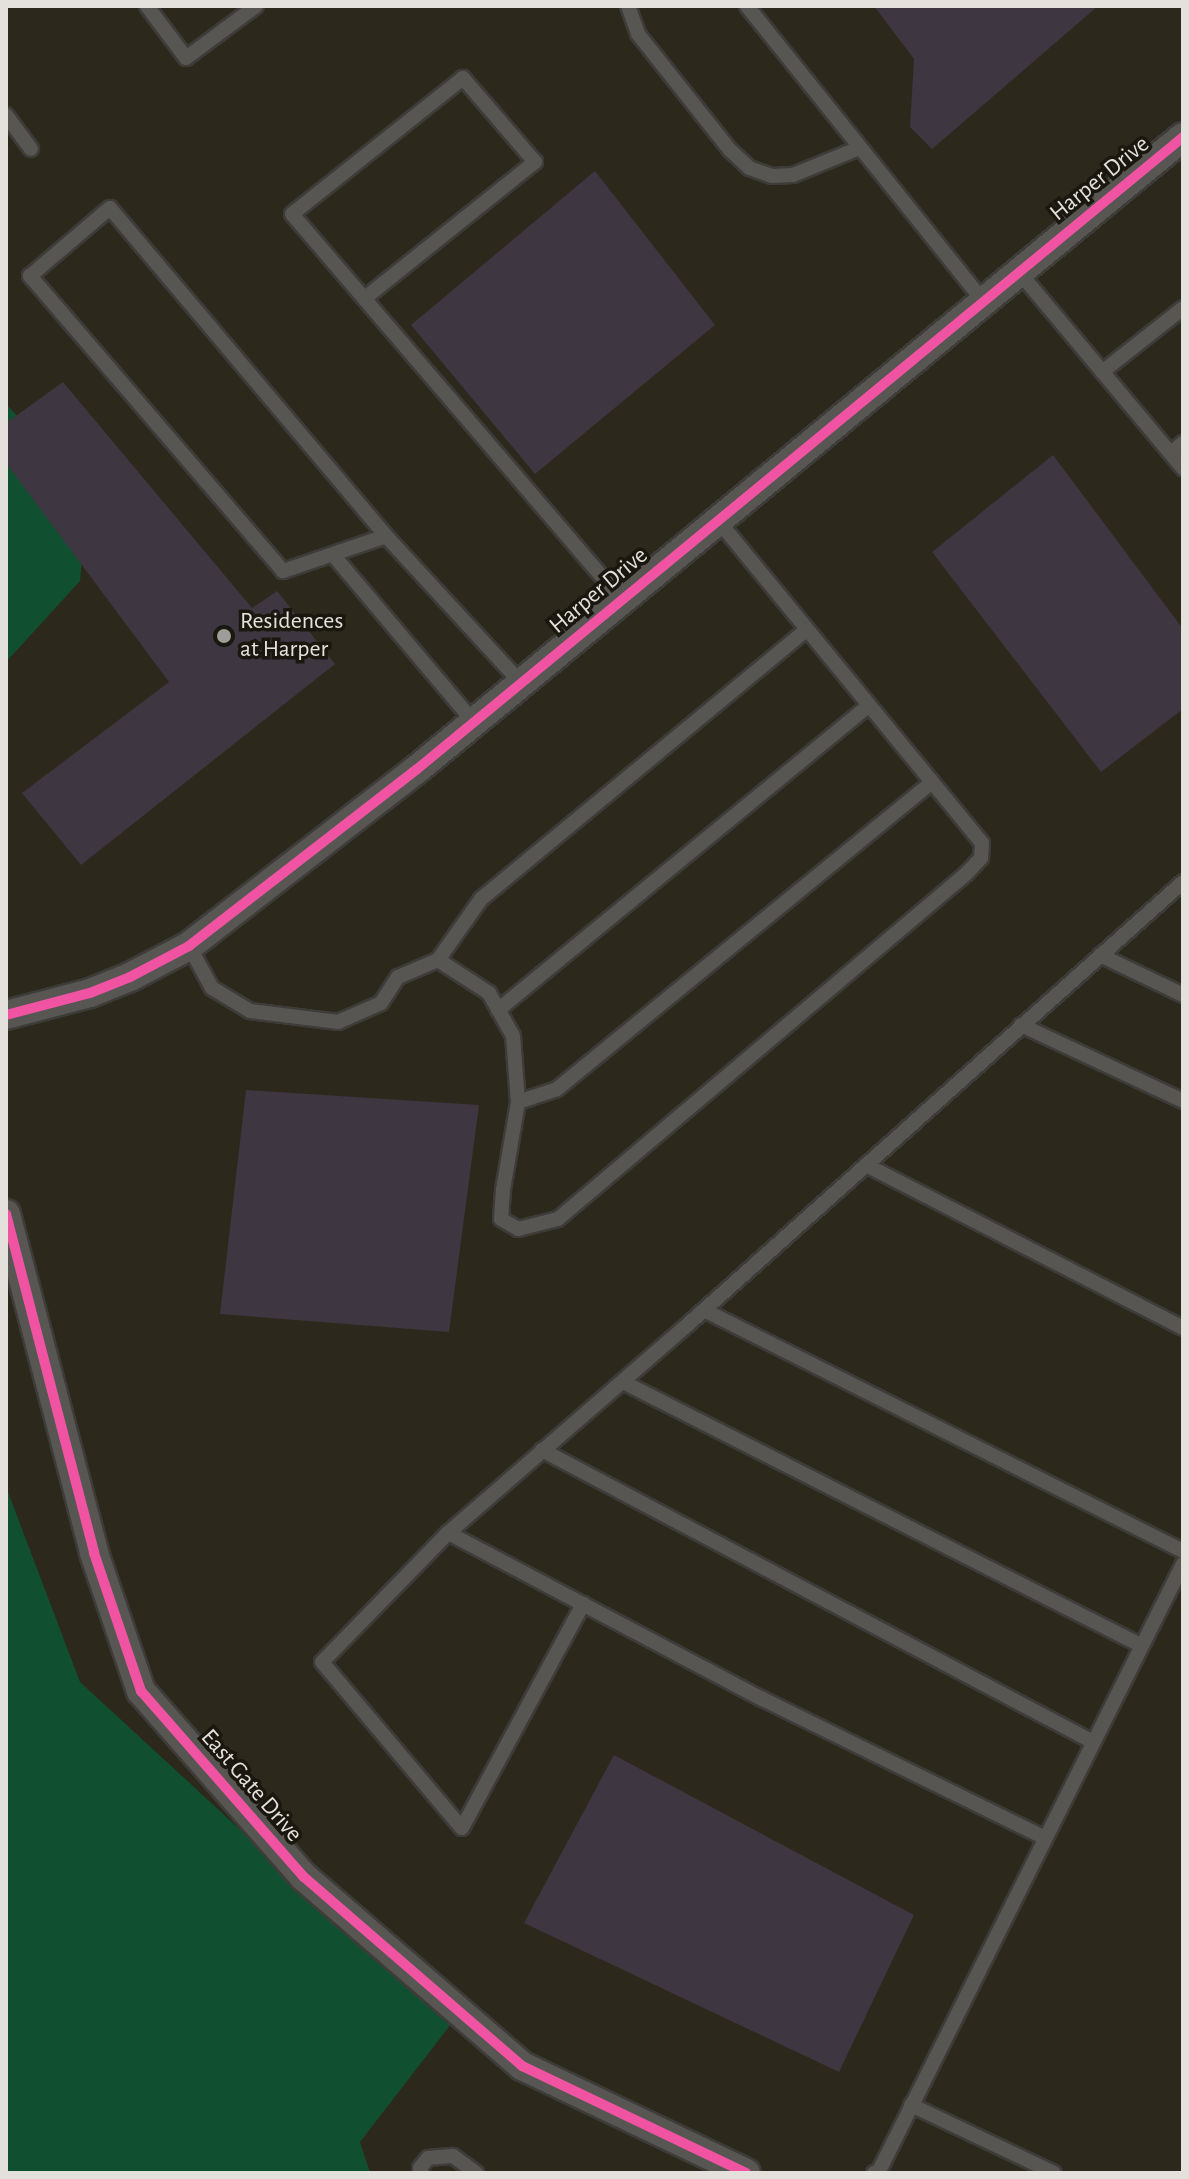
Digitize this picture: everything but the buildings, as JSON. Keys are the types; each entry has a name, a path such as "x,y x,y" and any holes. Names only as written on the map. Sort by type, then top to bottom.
{"street":[{"name":"Harper Drive","path":"6,1015 90,993 130,977 189,946 521,683 1183,137"},
{"name":"East Gate Drive","path":"6,1214 94,1553 141,1691 304,1877 522,2066 746,2173"}],"lane":[{"path":"147,6 186,58 256,6"},
{"path":"628,6 638,34 730,150 749,168 772,176 793,175 859,148"},
{"path":"747,6 983,301"},
{"path":"365,298 535,162 463,78 292,214 621,599"},
{"path":"6,115 31,149"},
{"path":"386,536 283,571 30,276 110,208 386,536 521,683"},
{"path":"1019,272 1183,468"},
{"path":"1102,372 1183,308"},
{"path":"1171,453 1183,443"},
{"path":"438,960 489,993 513,1036 518,1102 501,1219 518,1229 558,1219 981,858 982,843 718,520"},
{"path":"334,556 473,721"},
{"path":"189,946 212,988 250,1011 338,1022 381,1003 398,977 438,960 481,899 807,629"},
{"path":"498,1010 869,705"},
{"path":"518,1102 557,1089 932,782"},
{"path":"583,1604 462,1828 322,1662 448,1533 623,1382 1183,882"},
{"path":"1100,955 1183,995"},
{"path":"1021,1025 1183,1101"},
{"path":"866,1165 1183,1328"},
{"path":"704,1310 1183,1551"},
{"path":"623,1382 1142,1646"},
{"path":"542,1450 1093,1742"},
{"path":"448,1533 762,1699 1045,1838"},
{"path":"874,2173 879,2171 1142,1646 1176,1593 1183,1564"},
{"path":"911,2105 1054,2173"},
{"path":"422,2173 420,2168 428,2158 453,2156 476,2173"}],"shaded area":[{"path":"6,6 1183,6 1183,2173 6,2173"}],"green space":[{"path":"6,404 88,493 80,581 6,662"},
{"path":"6,1487 80,1682 451,2024 360,2142 370,2173 6,2173"}],"cycle path":[{"path":"6,1015 90,993 130,977 189,946 416,770 1183,137"},
{"path":"6,1214 94,1553 141,1691 304,1877 522,2066 746,2173"}],"place":[{"name":"Residences at Harper","path":"224,636"}]}
